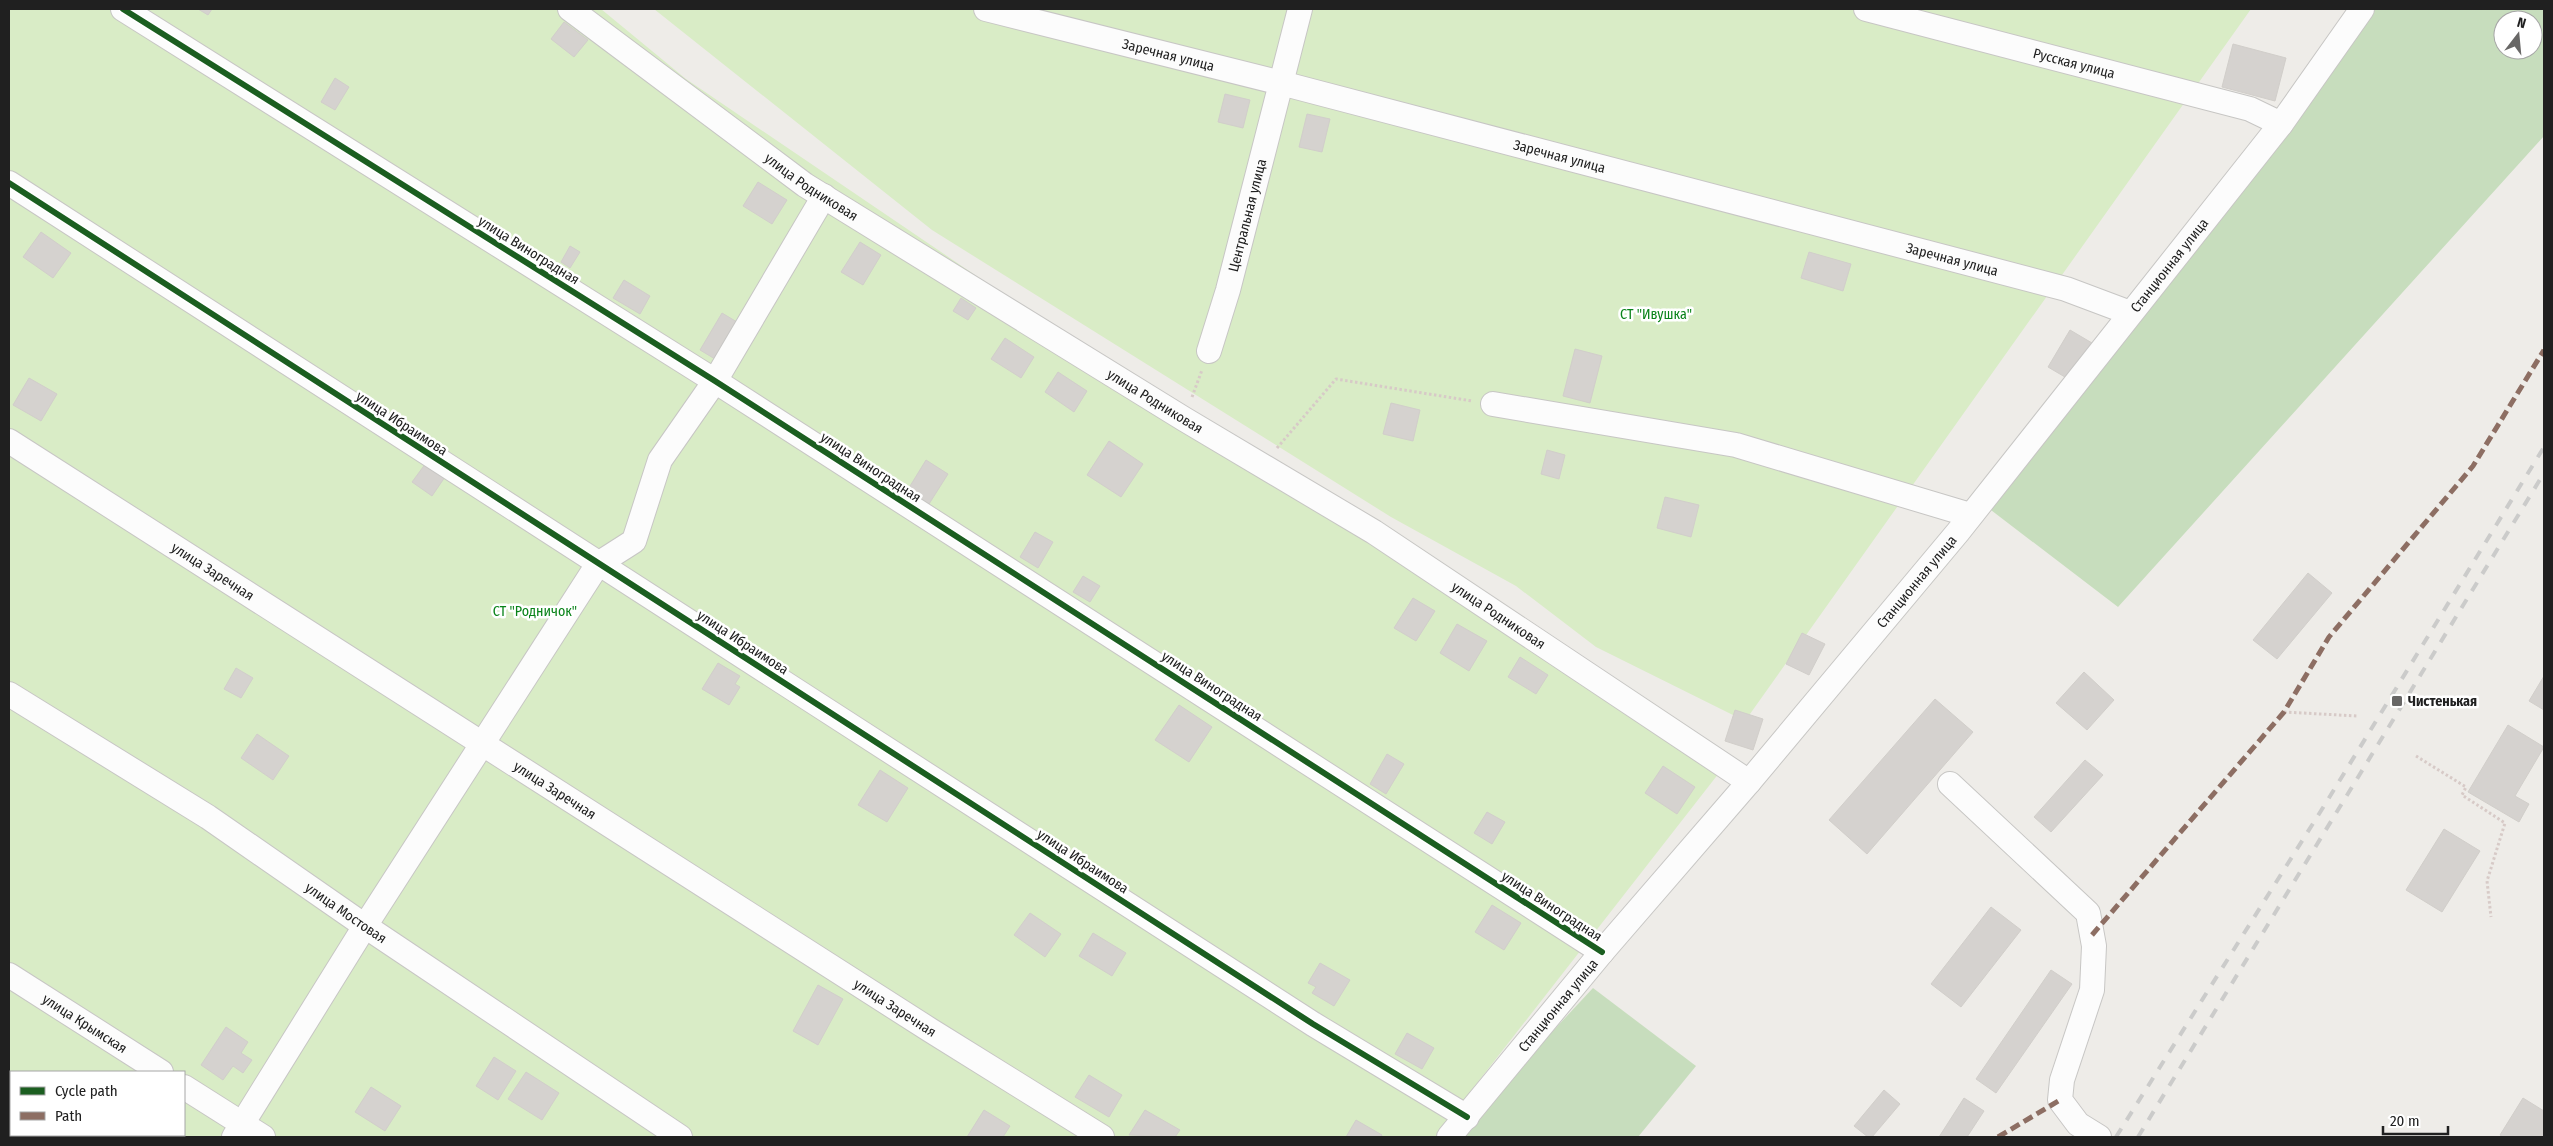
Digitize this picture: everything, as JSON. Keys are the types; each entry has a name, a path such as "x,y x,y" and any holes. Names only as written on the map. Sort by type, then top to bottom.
{"street":[{"name":"улица Виноградная","path":"123,9 715,381 1602,952"},
{"name":"улица Родниковая","path":"570,9 805,185 1184,419 1374,532 1749,782"},
{"name":"Заречная улица","path":"986,9 1281,83 2066,289 2130,313"},
{"name":"Центральная улица","path":"1209,351 1228,290 1300,9"},
{"name":"Русская улица","path":"1866,9 2250,109 2281,124"},
{"name":"Станционная улица","path":"1449,1137 1602,952 1749,782 1970,515 2281,124 2362,9"},
{"name":"улица Ибраимова","path":"9,183 1313,1024 1467,1117"},
{"path":"238,1131 365,926 598,564 634,541 660,460 715,381 824,196"},
{"path":"1493,404 1736,445 1970,515"},
{"name":"улица Заречная","path":"9,441 483,745 1102,1137"},
{"name":"улица Мостовая","path":"9,694 208,816 365,926 680,1137"},
{"path":"1950,784 2088,913 2094,946 2092,990 2062,1080 2060,1100 2078,1124 2099,1137"},
{"name":"улица Крымская","path":"9,975 159,1071"},
{"path":"185,1088 238,1131 263,1137"}],"path":[{"path":"1184,419 1209,351"},
{"path":"1262,465 1336,379 1493,404"},
{"path":"2284,712 2357,716"},
{"path":"2416,756 2466,787 2462,795 2505,822 2487,881 2490,917"}],"green space":[{"name":"СТ \"Родничок\"","path":"9,9 601,9 686,79 1146,391 1719,773 1435,1137 9,1137"},
{"name":"СТ \"Ивушка\"","path":"654,9 2251,9 1745,721 1596,647 1516,586 1391,517 932,230"},
{"path":"2371,9 2544,9 2544,136 2118,607 1987,507"},
{"path":"1593,988 1696,1066 1638,1137 1454,1137"}],"building":[{"path":"198,9 212,9 208,15"},
{"path":"564,22 588,40 574,57 551,39"},
{"path":"2233,44 2286,58 2275,101 2222,87"},
{"path":"335,78 349,87 335,110 321,102"},
{"path":"1225,94 1250,100 1243,128 1218,122"},
{"path":"1307,114 1330,119 1322,152 1299,147"},
{"path":"758,182 787,200 772,224 743,206"},
{"path":"41,232 71,253 53,278 23,257"},
{"path":"860,242 881,255 863,285 841,272"},
{"path":"570,246 580,252 570,268 561,262"},
{"path":"1809,252 1851,264 1843,291 1801,278"},
{"path":"624,280 650,296 640,314 613,298"},
{"path":"961,298 976,308 968,320 953,311"},
{"path":"722,313 742,325 720,362 700,350"},
{"path":"2070,330 2092,343 2070,380 2048,367"},
{"path":"1005,338 1034,357 1021,378 991,359"},
{"path":"1575,349 1602,356 1590,403 1563,396"},
{"path":"1058,372 1087,391 1074,412 1045,392"},
{"path":"29,378 57,394 41,421 13,405"},
{"path":"1391,403 1420,410 1413,441 1383,434"},
{"path":"1109,441 1143,464 1121,497 1087,475"},
{"path":"1547,450 1565,455 1559,479 1541,474"},
{"path":"926,460 948,474 929,504 907,491"},
{"path":"426,463 445,477 432,496 412,482"},
{"path":"1665,497 1699,505 1691,537 1657,528"},
{"path":"1035,532 1053,542 1038,568 1020,557"},
{"path":"2308,573 2332,593 2277,659 2253,640"},
{"path":"1083,576 1100,586 1090,602 1073,592"},
{"path":"1413,598 1435,611 1416,641 1394,628"},
{"path":"1457,624 1487,641 1469,671 1440,653"},
{"path":"1802,633 1825,644 1809,675 1786,664"},
{"path":"1520,657 1548,675 1536,694 1508,677"},
{"path":"718,663 740,676 735,684 740,687 729,705 702,689"},
{"path":"236,668 253,678 241,698 224,689"},
{"path":"2084,672 2114,700 2087,730 2056,703"},
{"path":"2544,676 2544,710 2529,701"},
{"path":"1935,699 1973,732 1867,854 1829,820"},
{"path":"1179,705 1212,727 1189,762 1155,740"},
{"path":"1735,710 1763,719 1753,750 1725,741"},
{"path":"2508,725 2544,747 2515,796 2529,804 2519,822 2468,792"},
{"path":"257,734 289,756 273,780 241,758"},
{"path":"1387,754 1404,764 1386,794 1370,784"},
{"path":"2085,760 2103,775 2051,832 2034,817"},
{"path":"1663,766 1695,787 1677,814 1645,793"},
{"path":"880,770 908,788 887,822 858,805"},
{"path":"1487,812 1505,822 1492,844 1474,833"},
{"path":"2444,829 2480,851 2442,912 2406,890"},
{"path":"1492,905 1521,923 1504,950 1475,932"},
{"path":"1991,907 2021,930 1961,1007 1931,984"},
{"path":"1030,913 1061,934 1045,957 1014,935"},
{"path":"1093,933 1126,953 1112,976 1079,956"},
{"path":"1320,963 1350,980 1334,1006 1312,993 1316,987 1308,983"},
{"path":"2051,970 2072,984 1996,1093 1976,1079"},
{"path":"818,985 843,999 818,1045 793,1031"},
{"path":"226,1027 248,1042 241,1053 252,1060 243,1073 233,1066 223,1080 201,1065"},
{"path":"1407,1033 1434,1048 1422,1069 1395,1054"},
{"path":"494,1057 516,1071 498,1100 476,1086"},
{"path":"526,1072 559,1093 542,1120 508,1099"},
{"path":"1089,1075 1122,1095 1109,1117 1075,1097"},
{"path":"371,1087 401,1106 385,1131 355,1112"},
{"path":"1884,1090 1900,1104 1872,1137 1868,1137 1854,1126"},
{"path":"1964,1098 1984,1111 1967,1137 1939,1137"},
{"path":"2523,1098 2544,1111 2544,1137 2503,1137 2500,1135"},
{"path":"984,1110 1010,1126 1003,1137 967,1137"},
{"path":"1145,1110 1180,1130 1175,1137 1129,1135"},
{"path":"1356,1120 1382,1135 1381,1137 1346,1137"}],"railway":[{"path":"2116,1137 2324,806 2544,447"},
{"path":"2138,1137 2544,473"}],"marked path":[{"path":"2092,935 2284,712 2329,637 2473,466 2544,350"},
{"path":"1998,1137 2060,1100"}],"cycle path":[{"path":"123,9 715,381 1602,952"},
{"path":"9,183 1313,1024 1467,1117"}],"place":[{"name":"Чистенькая","path":"2397,701"}]}
